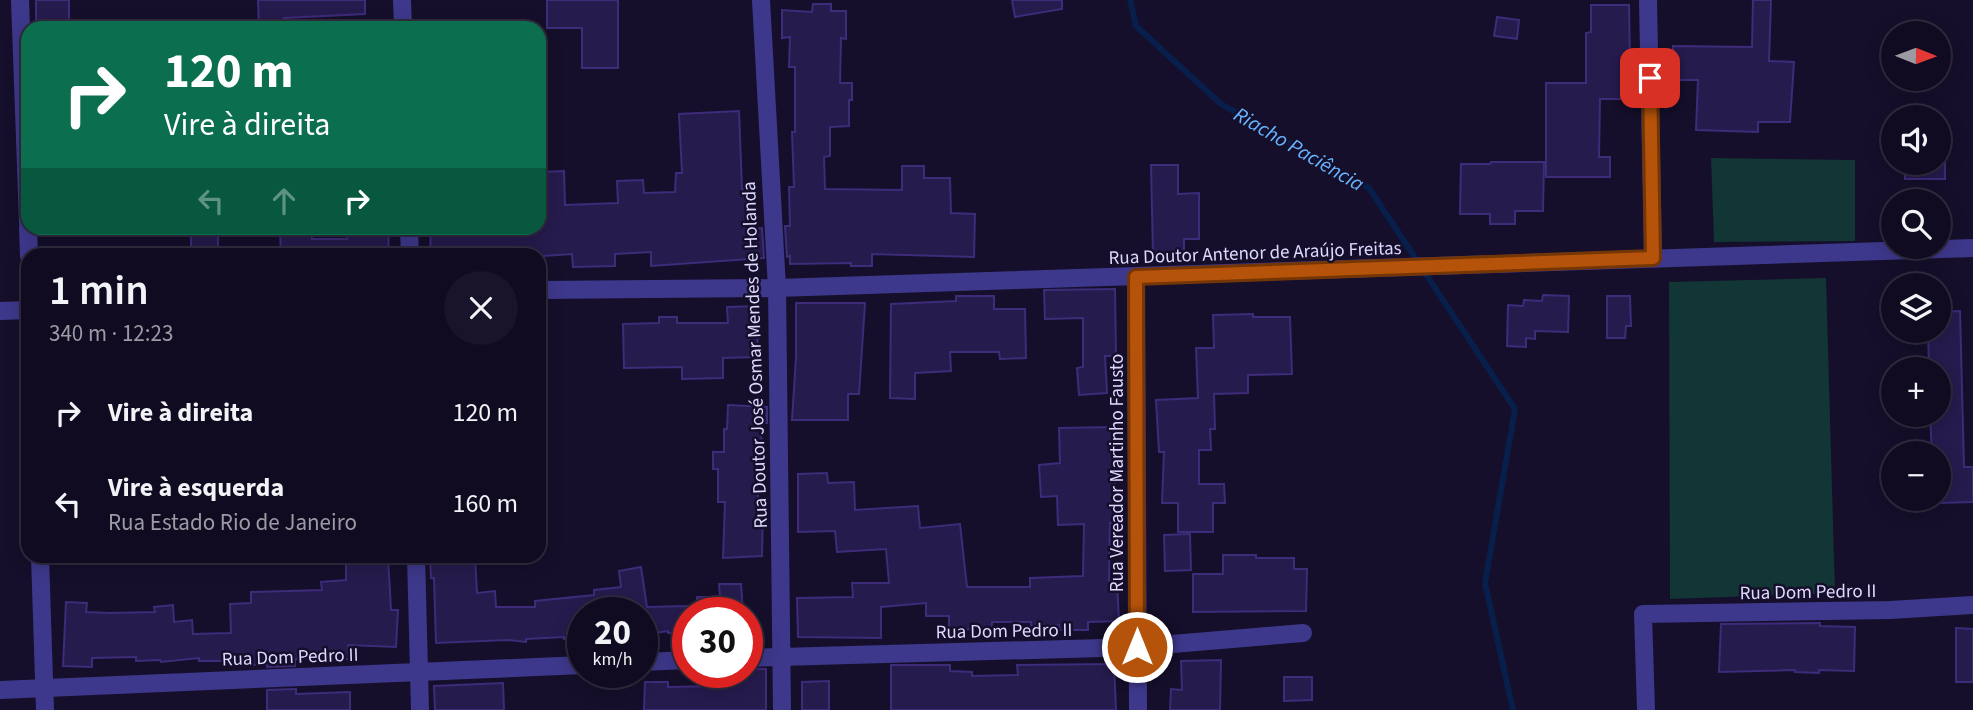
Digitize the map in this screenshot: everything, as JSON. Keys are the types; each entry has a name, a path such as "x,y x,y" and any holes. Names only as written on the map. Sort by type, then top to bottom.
{"street":[{"path":"20,0 21,28"},
{"path":"402,0 403,21"},
{"name":"Rua Doutor José Osmar Mendes de Holanda","path":"761,0 777,288 782,710"},
{"path":"1648,0 1653,258"},
{"name":"Rua Doutor Antenor de Araújo Freitas","path":"546,290 777,288 1973,248"},
{"name":"Rua Vereador Martinho Fausto","path":"1136,277 1138,710"},
{"path":"0,311 21,310"},
{"path":"40,563 45,710"},
{"path":"416,563 420,710"},
{"name":"Rua Dom Pedro II","path":"1646,710 1643,614 1890,610 1973,605"},
{"name":"Rua Dom Pedro II","path":"763,657 1137,647 1303,633"},
{"name":"Rua Dom Pedro II","path":"0,690 567,665"}],"green space":[{"path":"1711,158 1855,160 1855,241 1714,242"},
{"path":"1826,278 1835,593 1670,599 1669,282"}],"building":[{"path":"36,0 69,0 69,21 36,21"},
{"path":"258,0 365,0 365,14 259,21"},
{"path":"547,0 618,0 618,68 582,68 582,28 547,28"},
{"path":"1012,0 1062,0 1062,9 1015,17"},
{"path":"1753,0 1771,0 1769,61 1794,62 1790,122 1758,122 1758,132 1696,130 1698,80 1673,80 1673,46 1752,47"},
{"path":"813,4 831,4 831,11 846,11 846,39 841,38 840,83 852,83 849,126 830,127 830,156 824,157 825,189 902,190 902,166 924,166 924,178 950,178 951,213 975,214 974,257 872,254 872,266 851,266 851,263 790,264 785,226 790,226 789,187 794,187 792,132 795,132 795,67 789,67 790,37 782,38 782,10 812,12"},
{"path":"1591,5 1629,5 1628,99 1600,99 1599,157 1610,157 1610,177 1546,177 1546,83 1586,83 1586,33 1591,32"},
{"path":"1497,17 1519,20 1517,39 1494,36"},
{"path":"739,111 742,189 749,190 749,229 762,228 764,258 651,266 651,252 615,254 615,266 573,267 572,254 546,256 546,248 430,248 431,235 546,235 546,172 564,171 565,205 618,203 617,181 643,180 644,193 675,192 676,173 682,173 679,114"},
{"path":"1544,162 1543,211 1515,211 1515,224 1490,224 1490,214 1460,214 1461,164"},
{"path":"1151,165 1178,165 1178,194 1199,193 1199,239 1184,239 1184,252 1153,253"},
{"path":"1905,175 1945,175 1945,179 1905,179"},
{"path":"191,235 218,235 218,248 191,248"},
{"path":"280,235 347,239 347,235 389,235 388,248 281,248"},
{"path":"1115,289 1116,356 1105,356 1107,393 1079,395 1077,368 1083,367 1083,318 1045,319 1044,290"},
{"path":"1543,295 1569,296 1568,332 1535,331 1535,339 1526,338 1526,347 1507,346 1508,305 1523,306 1524,300 1542,301"},
{"path":"956,296 994,296 994,309 1025,309 1026,358 1000,359 999,352 950,352 951,371 915,373 915,399 890,398 891,304 956,301"},
{"path":"1607,296 1630,296 1631,326 1626,326 1625,338 1607,338"},
{"path":"796,303 865,303 859,394 848,394 848,420 792,420"},
{"path":"757,306 758,357 723,358 723,378 682,379 682,367 624,368 623,324 659,323 659,317 677,317 677,323 728,323 727,307"},
{"path":"1951,311 1960,311 1964,467 1973,467 1973,502 1951,503 1951,441 1931,441 1931,427 1951,427 1951,357 1929,357 1928,343 1951,343"},
{"path":"1253,314 1253,317 1290,317 1292,374 1248,375 1248,393 1214,394 1215,429 1210,429 1211,450 1199,450 1199,484 1224,484 1225,503 1213,503 1213,532 1178,532 1178,503 1162,503 1164,452 1159,452 1156,400 1198,398 1196,348 1214,348 1213,315"},
{"path":"728,405 767,407 767,423 761,423 762,467 758,467 758,509 763,510 762,556 723,558 725,502 718,502 718,469 713,469 713,452 724,452"},
{"path":"1114,427 1112,454 1118,523 1110,523 1109,581 1117,581 1119,621 1088,622 1088,630 1059,630 1059,625 1031,626 1031,622 992,622 992,627 949,631 949,616 926,616 926,603 881,607 881,638 798,637 797,598 853,597 852,583 889,583 886,549 837,552 835,531 798,532 798,474 827,473 828,483 854,482 855,510 918,506 920,528 960,524 967,587 1030,587 1030,578 1083,576 1084,524 1058,525 1057,496 1041,497 1039,465 1060,463 1059,428"},
{"path":"1190,534 1191,570 1165,571 1164,535"},
{"path":"1223,555 1294,558 1294,569 1307,569 1306,611 1193,612 1193,574 1223,574"},
{"path":"346,563 388,563 391,610 398,610 396,647 348,645 349,659 295,659 295,666 233,666 232,661 199,661 199,658 161,662 136,661 136,657 92,658 92,667 63,666 66,602 87,603 86,612 110,613 155,612 154,607 173,605 174,622 192,620 193,634 231,633 230,604 251,603 251,592 322,590 321,582 346,580"},
{"path":"430,563 475,563 477,593 495,591 496,607 535,607 535,601 567,598 567,639 436,643 434,578 431,578"},
{"path":"641,567 646,597 574,597 594,595 594,590 621,587 619,571"},
{"path":"719,584 741,584 742,597 720,597"},
{"path":"672,606 672,633 658,633 658,607"},
{"path":"1820,623 1820,626 1855,627 1854,671 1719,672 1721,624"},
{"path":"1956,628 1973,629 1973,682 1956,682"},
{"path":"1221,660 1220,710 1170,710 1171,689 1182,690 1181,661"},
{"path":"1114,664 1116,710 891,710 891,665 950,665 950,671 972,672 972,676 1018,675 1017,665"},
{"path":"763,669 766,669 766,710 644,710 645,688 658,688 658,682 668,682 668,687 763,688"},
{"path":"1284,677 1312,677 1312,700 1284,701"},
{"path":"829,681 829,710 802,710 802,682"},
{"path":"503,683 504,710 435,710 434,686"},
{"path":"296,689 296,694 350,692 350,710 267,710 267,690"}],"waterway":[{"name":"Riacho Paciência","path":"1130,0 1136,26 1221,104 1369,188 1515,409 1485,583 1513,710"}],"route":[{"path":"1137,647 1136,277 1653,258 1650,78"}]}
